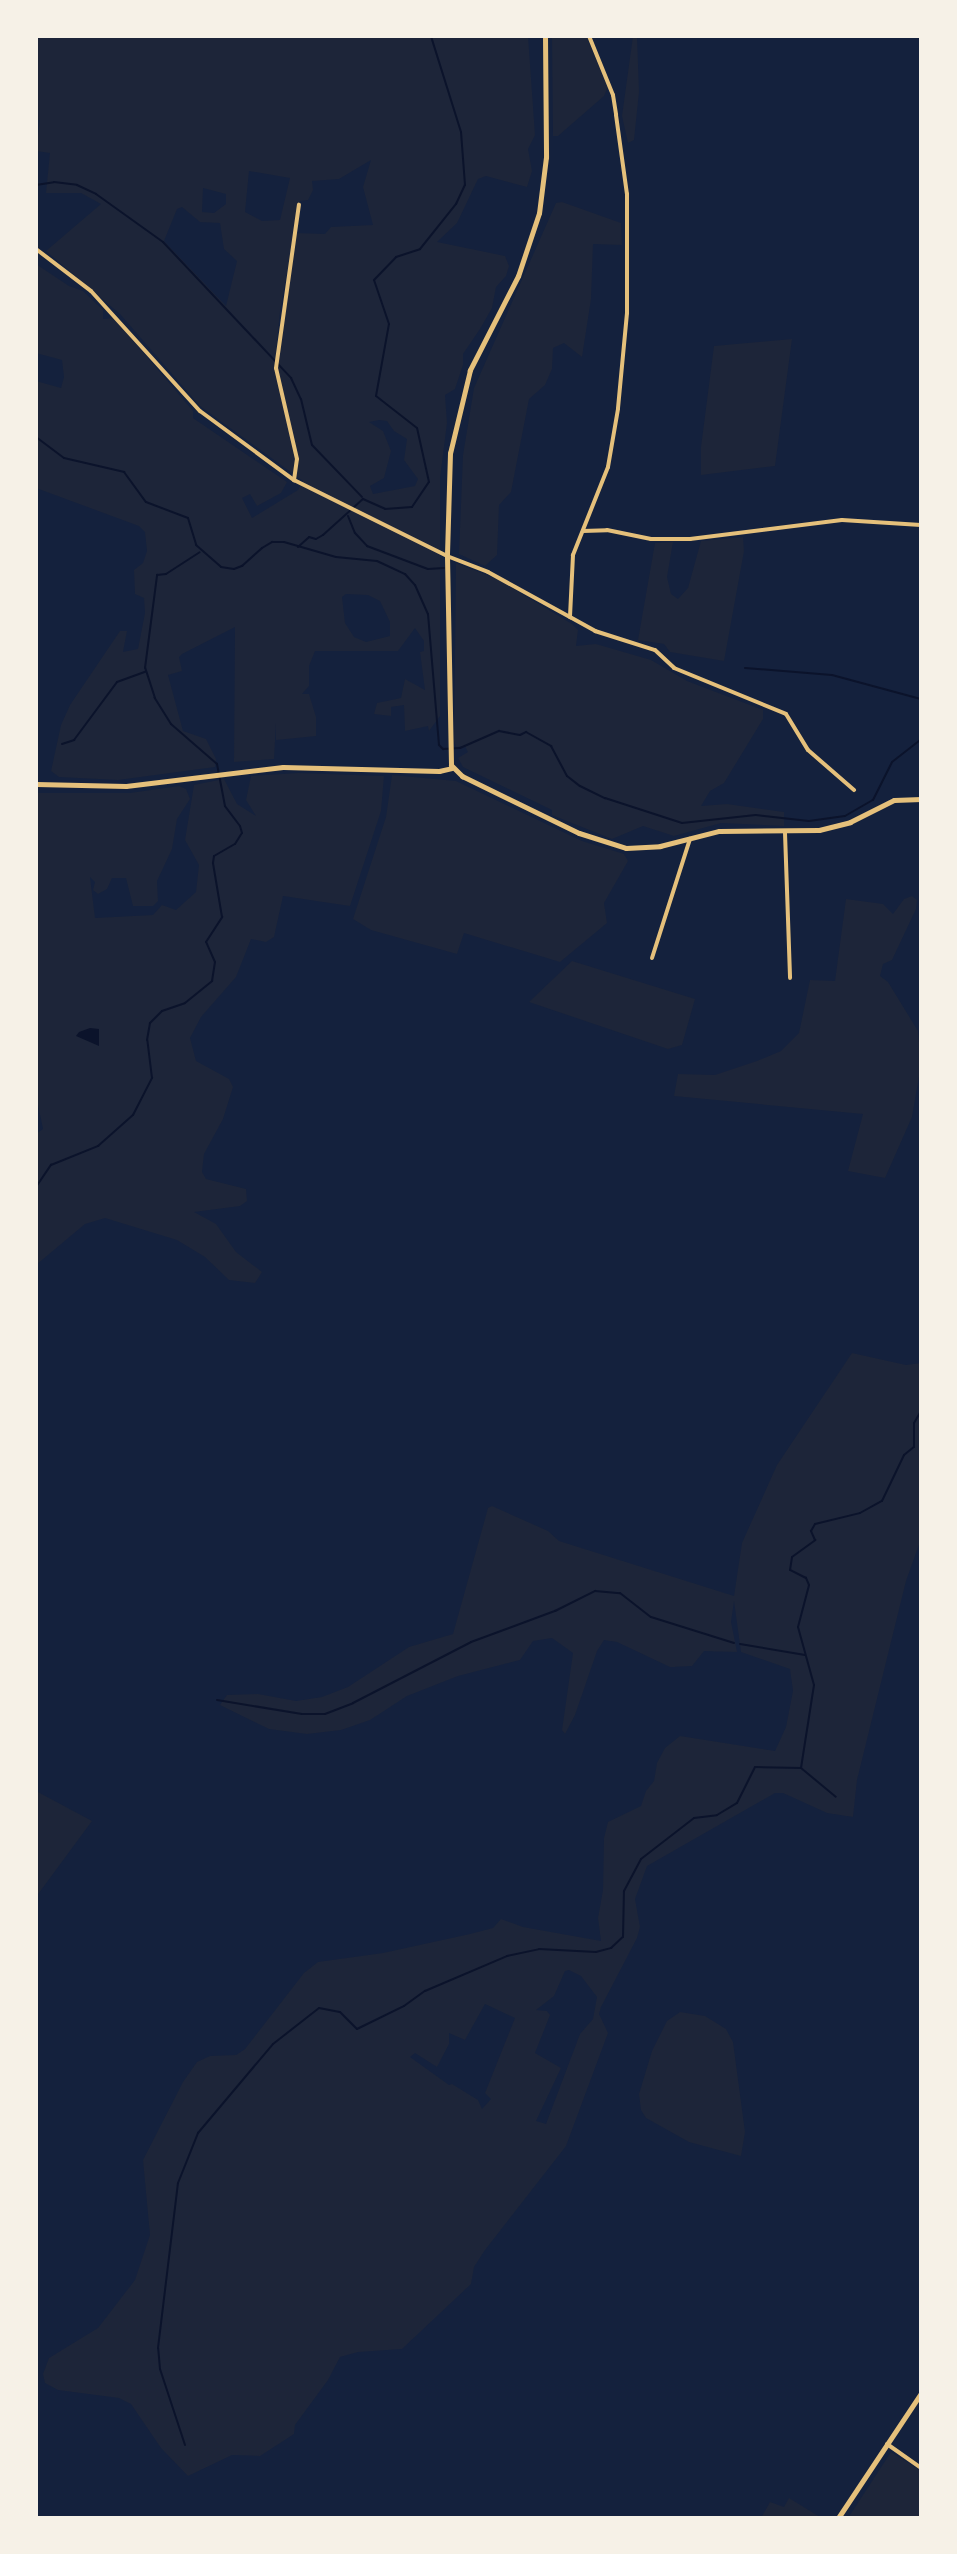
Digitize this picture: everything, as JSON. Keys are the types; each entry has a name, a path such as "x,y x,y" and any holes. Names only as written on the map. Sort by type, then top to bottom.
{"main road":[{"path":"545,36 546,157 541,204 525,258 474,361 459,407 449,462 447,556 449,756 452,768 467,779 608,844 646,849 690,836 727,830 785,833 835,827 894,800 921,799"},
{"path":"36,784 126,786 283,767 431,771 452,768"},
{"path":"838,2518 921,2393"}],"street":[{"path":"570,617 573,555 608,467 618,409 627,313 624,240 627,194 613,95 589,36"},
{"path":"294,480 297,459 276,368 299,205"},
{"path":"36,249 91,291 200,411 294,480 447,556 488,572 595,631 655,650 674,668 786,714 808,750 854,790"},
{"path":"583,531 607,530 651,539 690,539 842,520 921,525"},
{"path":"785,833 790,978"},
{"path":"652,958 690,836"},
{"path":"887,2444 921,2468"}],"shaded area":[{"path":"36,36 528,36 535,135 528,149 532,171 527,187 486,176 478,179 457,223 437,242 505,256 509,266 506,276 496,287 492,308 463,354 463,365 455,389 445,395 447,423 440,478 440,716 429,731 428,726 405,731 404,705 391,707 391,716 374,714 377,703 401,698 405,679 425,690 420,652 424,651 424,641 415,628 398,651 315,651 309,666 309,686 302,694 309,694 316,717 316,736 276,740 276,723 274,759 234,762 235,627 182,654 179,657 182,671 168,675 183,731 206,739 216,759 215,767 118,780 59,777 51,771 61,725 70,705 120,631 127,631 123,652 138,649 145,613 144,598 135,594 134,570 143,563 147,551 145,532 139,526 36,488 36,381 61,388 64,377 62,360 36,353 36,264 69,286 83,291 103,310 103,319 114,318 193,411 193,418 287,482 281,493 257,506 250,494 242,498 252,518 298,490 303,481 200,406 120,314 46,251 101,204 81,193 46,193 50,153 36,151 40,120 36,120","holes":["371,160 363,187 373,225 331,227 325,234 296,233 279,356 276,352 280,311 300,201 308,200 313,190 312,181 339,179","249,171 290,178 280,220 262,221 245,212","203,188 226,194 226,204 214,213 202,212","182,207 200,222 220,223 224,249 237,261 226,306 164,241 177,209","387,421 394,431 407,439 404,460 418,479 415,486 373,494 370,486 384,478 391,451 383,431 369,422","346,594 368,595 380,601 390,622 390,636 366,642 354,637 345,623 342,597"]},
{"path":"552,36 586,36 608,87 604,96 558,136 553,136"},
{"path":"633,36 637,36 639,92 634,140 628,143 622,116"},
{"path":"562,202 621,223 622,245 593,244 591,299 582,357 564,343 553,348 552,369 545,385 529,399 511,492 499,505 497,555 485,566 459,554 463,455 474,388 556,203"},
{"path":"792,339 775,466 701,475 701,447 714,346"},
{"path":"743,537 744,551 724,661 670,652 664,644 638,640 655,543 673,542 667,577 671,594 678,599 688,588 701,541"},
{"path":"456,563 497,579 572,624 578,630 576,646 596,644 651,660 687,681 763,710 763,719 724,783 710,791 701,806 727,804 784,812 784,826 721,823 674,836 643,826 612,839 552,815 552,810 463,767 458,758 468,752 465,746 456,747 454,741"},
{"path":"298,773 384,776 381,811 350,906 283,896 274,937 266,942 251,939 236,977 201,1017 190,1038 196,1061 229,1079 233,1087 223,1119 204,1154 202,1172 206,1179 246,1189 247,1201 240,1206 194,1212 216,1224 236,1252 262,1272 255,1283 229,1280 205,1257 177,1240 105,1218 85,1224 36,1265 36,1134 43,1129 36,1095 36,793 130,793 179,786 186,789 190,799 177,819 172,849 157,881 158,901 153,906 133,906 126,878 112,878 107,889 98,894 93,890 95,882 90,877 95,918 153,915 162,905 176,910 196,892 199,865 185,840 194,785 224,779 237,804 256,816 246,800 251,776"},
{"path":"392,775 456,781 582,841 624,854 628,861 604,903 607,923 560,962 464,933 457,954 371,930 353,919 386,817"},
{"path":"912,896 917,900 916,909 892,960 883,964 880,976 888,982 918,1031 921,1065 912,1117 885,1178 848,1171 863,1114 674,1096 678,1074 715,1075 757,1061 781,1051 799,1033 810,980 835,981 846,899 883,904 893,914 904,899"},
{"path":"572,961 695,999 682,1045 668,1049 529,1002"},
{"path":"90,1028 99,1029 99,1046 76,1036"},
{"path":"852,1353 906,1365 921,1363 921,1539 906,1581 857,1780 853,1817 827,1813 783,1793 775,1793 647,1866 635,1899 640,1927 637,1938 601,2007 599,2014 608,2033 566,2146 485,2250 474,2267 471,2284 402,2349 358,2352 340,2357 328,2380 295,2425 294,2434 260,2456 232,2455 188,2476 161,2448 131,2404 119,2398 58,2390 45,2383 43,2374 49,2358 98,2328 135,2280 150,2235 143,2160 183,2082 197,2062 210,2056 236,2055 245,2049 304,1973 318,1962 383,1953 470,1934 493,1928 501,1919 523,1927 601,1941 598,1918 608,1822 641,1806 646,1791 654,1781 657,1763 665,1748 680,1736 775,1751 786,1727 793,1691 790,1669 741,1652 734,1601 731,1622 737,1652 704,1651 692,1666 670,1667 617,1642 604,1640 565,1734 562,1730 573,1653 552,1638 533,1641 520,1660 458,1676 407,1696 370,1720 341,1730 307,1734 269,1729 220,1705 227,1695 258,1694 296,1701 322,1697 348,1687 409,1647 453,1634 488,1508 492,1506 548,1531 559,1541 734,1596 742,1543 777,1465","holes":["565,1971 581,1976 597,1997 593,2019 580,2034 546,2124 536,2121 561,2068 535,2053 550,2015 547,2011 536,2010 554,1996","485,2004 515,2018 485,2093 491,2099 482,2109 478,2100 449,2085 410,2057 415,2053 437,2067 449,2044 449,2033 465,2040"]},
{"path":"36,1791 92,1821 36,1897"},
{"path":"680,2012 705,2016 726,2029 733,2042 745,2132 741,2156 689,2142 646,2118 641,2110 639,2094 652,2051 667,2021"},
{"path":"891,2452 921,2471 921,2518 848,2518"},
{"path":"789,2498 822,2518 761,2518 770,2502 784,2507"}],"waterway":[{"path":"298,547 309,537 316,539 323,535 363,499 385,509 412,507 429,482 417,428 376,396 389,324 374,280 396,257 420,249 456,204 465,185 461,132 431,36"},
{"path":"36,185 54,182 77,185 96,194 163,242 291,378 301,399 312,445 362,497"},
{"path":"36,437 64,458 124,472 146,502 188,518 196,545 221,567 234,569 242,566 272,542 284,542 336,557 377,561 405,574 415,585 428,614 439,745 443,749 460,748 499,731 520,735 526,732 551,746 567,776 580,786 605,798 682,823 756,815 809,821 845,816 873,800 892,762 921,739"},
{"path":"348,516 355,533 367,546 428,569 444,568"},
{"path":"36,1187 51,1165 98,1146 133,1115 152,1078 147,1040 150,1023 162,1011 185,1003 212,981 215,962 206,942 222,917 214,856 235,844 242,833 225,806 217,764 171,724 155,698 145,668 157,575 166,574 200,552"},
{"path":"745,668 832,675 921,699"},
{"path":"62,744 74,740 117,682 145,672"},
{"path":"185,2445 160,2369 158,2348 178,2183 198,2133 273,2044 319,2008 340,2012 357,2029 404,2006 425,1991 507,1956 539,1949 596,1952 611,1948 623,1937 624,1891 641,1859 694,1818 717,1815 737,1803 755,1767 801,1768 814,1685 798,1627 809,1585 806,1578 790,1570 792,1557 815,1540 811,1531 815,1524 860,1513 882,1501 904,1455 914,1447 914,1423 921,1411"},
{"path":"217,1700 302,1714 325,1714 353,1703 471,1642 555,1611 595,1591 620,1593 651,1617 734,1643"},
{"path":"740,1644 805,1655"},
{"path":"801,1768 836,1797"}]}
